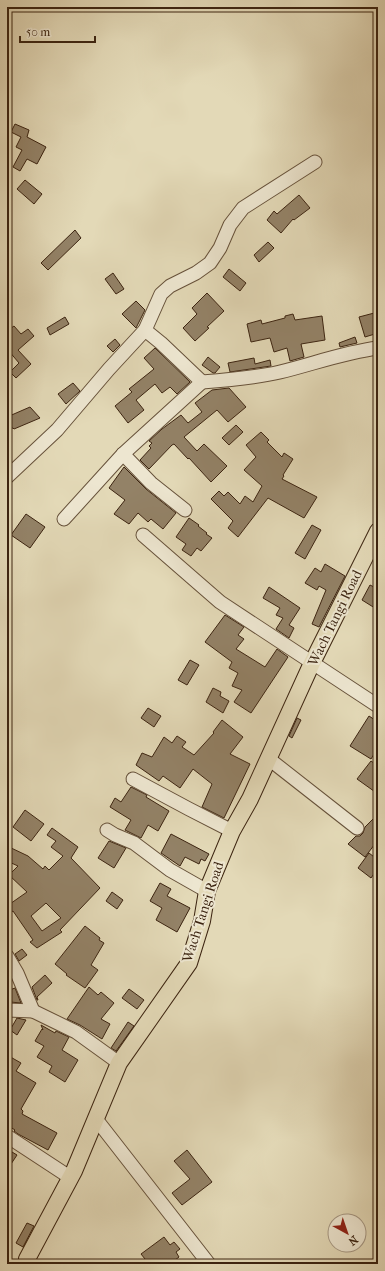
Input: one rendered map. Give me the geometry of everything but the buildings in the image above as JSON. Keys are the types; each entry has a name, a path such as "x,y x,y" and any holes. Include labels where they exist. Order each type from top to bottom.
{"main road":[{"name":"Wach Tangi Road","path":"27,1262 70,1178 119,1063 189,964 202,921 207,891 232,830 250,799 312,664 376,538"}],"street":[{"path":"7,477 57,430 109,369 145,330 161,294 170,286 196,273 210,263 220,248 230,225 243,208 315,162"},
{"path":"145,330 202,382"},
{"path":"64,519 122,454 202,382 240,380 280,372 362,350 378,348"},
{"path":"122,454 151,483 185,510"},
{"path":"143,535 220,602 312,664 378,706"},
{"path":"269,759 357,828"},
{"path":"134,779 189,809 232,830"},
{"path":"107,830 115,836 134,843 170,870 207,891"},
{"path":"7,956 17,973 33,1011"},
{"path":"7,1010 33,1011 76,1032 119,1063"},
{"path":"96,1119 209,1264"},
{"path":"7,1136 70,1178"}]}
